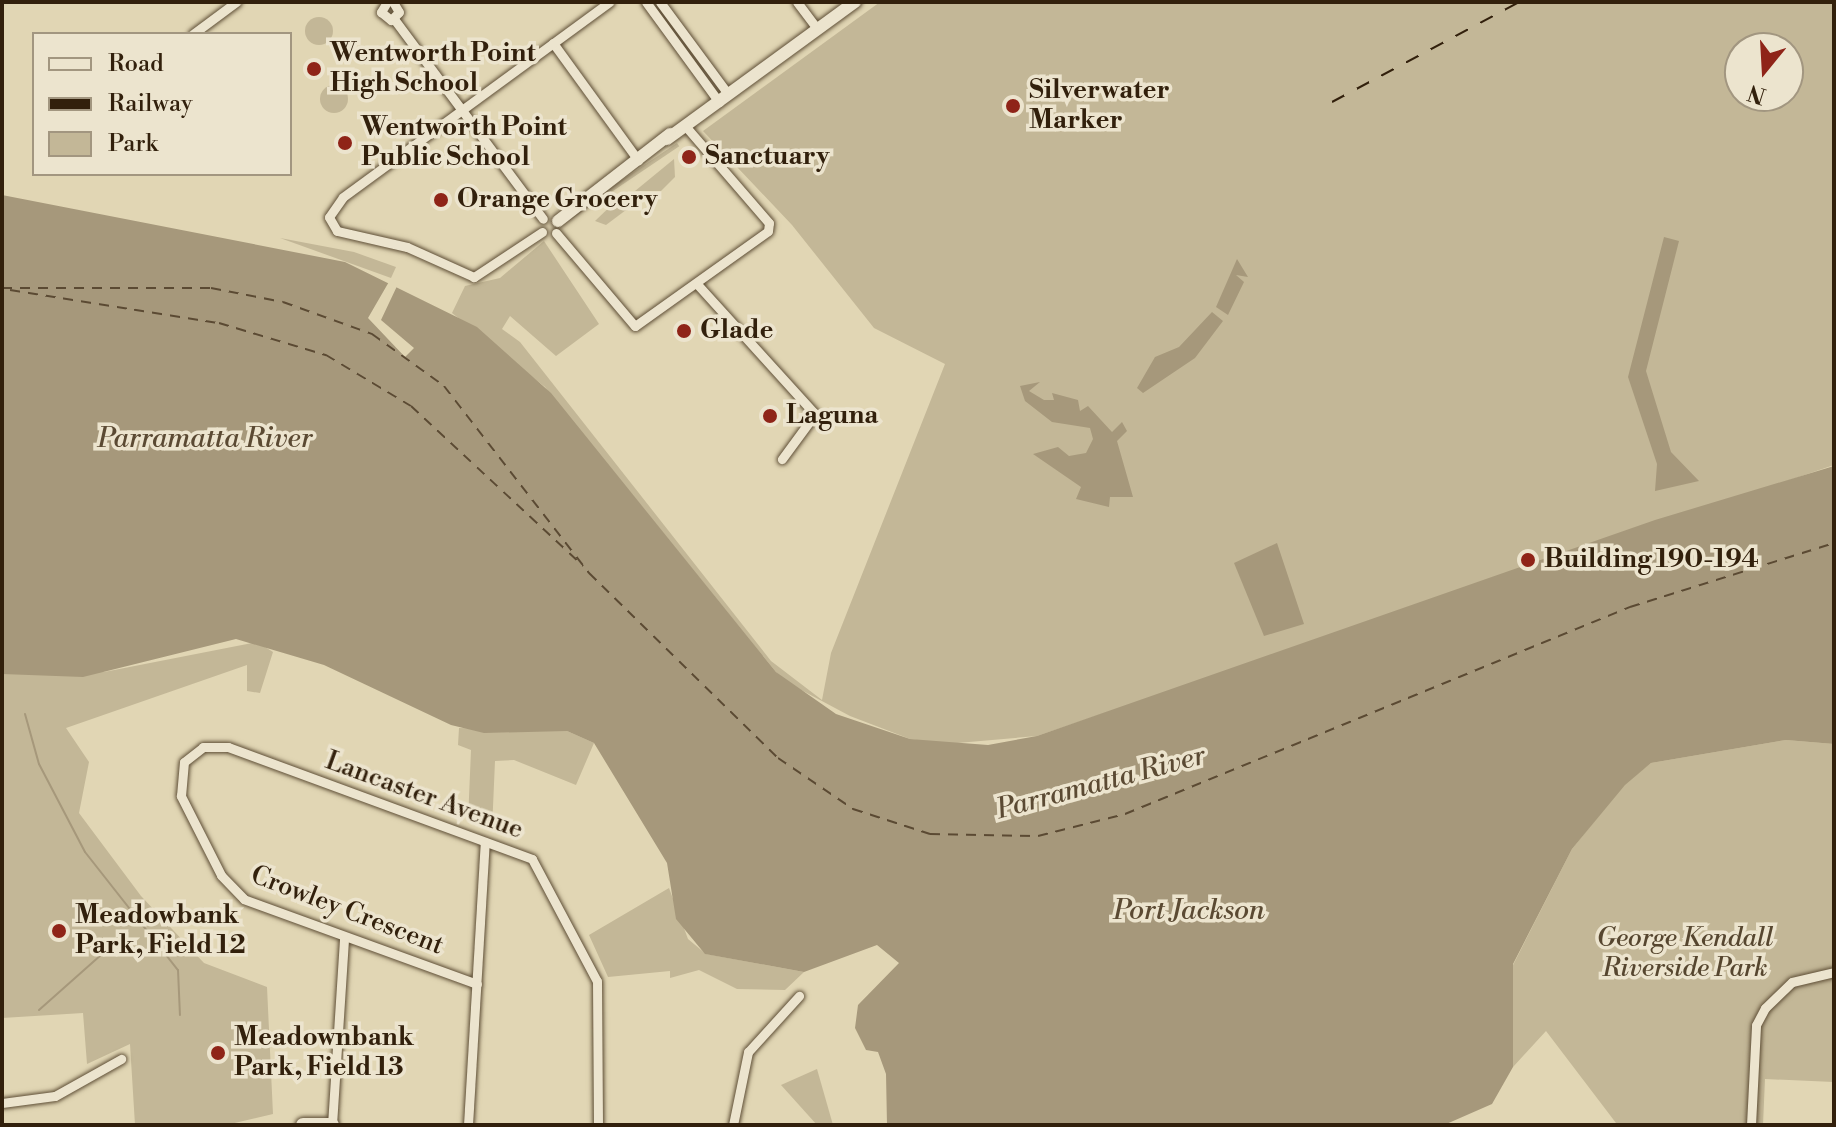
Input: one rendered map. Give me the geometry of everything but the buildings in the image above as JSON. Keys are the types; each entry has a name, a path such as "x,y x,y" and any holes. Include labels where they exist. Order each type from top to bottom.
{"main road":[{"path":"303,1125 332,1125"}],"street":[{"path":"196,32 236,2"},
{"path":"386,2 383,17 397,15 408,2"},
{"path":"386,2 461,111 543,219 557,227 631,326 697,284 768,231 769,223 688,129"},
{"path":"609,2 343,197 329,214 332,226 474,277 542,232 557,227 638,160 855,2"},
{"path":"646,2 723,98"},
{"path":"660,2 723,98"},
{"path":"797,2 817,29"},
{"path":"553,43 638,160"},
{"path":"667,139 688,129 723,98"},
{"path":"542,232 543,219"},
{"path":"697,284 815,414 782,459"},
{"name":"Lancaster Avenue","path":"179,773 203,747 228,747 485,843 542,869 597,981 598,1125"},
{"name":"Crowley Crescent","path":"179,773 186,807 232,890 344,939 477,984"},
{"path":"468,1125 485,843"},
{"path":"332,1125 344,939"},
{"path":"1751,1125 1756,1025 1765,1008 1792,982 1834,972"},
{"path":"733,1125 748,1052 799,996"},
{"path":"2,1103 55,1096 121,1059"}],"green space":[{"path":"880,2 1834,2 1834,465 1037,736 946,744 910,739 850,716 790,684 776,672 545,387 452,313 465,286 500,278 544,241 599,324 556,356 510,316 502,329 520,342 771,661 822,700 831,653 945,364 874,328 792,225 703,131"},
{"path":"319,17 329,21 333,31 329,41 319,45 309,41 305,31 309,21"},
{"path":"334,85 344,89 348,99 344,109 334,113 324,109 320,99 324,89"},
{"path":"677,143 679,146 568,221 566,218"},
{"path":"674,159 675,177 661,191 635,191"},
{"path":"620,197 642,198 606,225 595,221"},
{"path":"280,238 354,252 396,267 391,278"},
{"path":"257,642 273,652 260,693 247,691 247,665 66,728 89,762 79,813 141,896 204,963 267,987 273,1114 226,1125 135,1125 130,1044 87,1064 83,1013 2,1018 2,655 104,672"},
{"name":"George Kendall Riverside Park","path":"1834,655 1834,738 1756,739 1650,762 1627,782 1651,763 1786,740 1834,744 1834,1082 1765,1079 1763,1125 1649,1125 1616,1123 1546,1031 1513,1067 1513,965 1572,849 1621,788 1569,848 1511,964 1509,1060 1491,1101 1438,1125 1378,1125 1420,1049 1449,947 1389,835 1404,813 1440,791 1551,754 1689,692"},
{"path":"459,728 567,731 594,743 576,785 514,760 495,761 492,830 468,821 471,750 458,745"},
{"path":"669,888 688,939 706,954 804,972 785,990 737,989 699,970 670,978 670,971 608,977 589,935"},
{"path":"817,1069 833,1125 817,1125 781,1085"}],"water":[{"name":"Port Jackson","path":"2,195 345,262 477,327 551,393 776,672 836,714 910,739 988,745 1037,736 1655,520 1834,466 1834,744 1786,740 1651,763 1625,785 1572,849 1513,964 1513,1067 1492,1104 1444,1125 887,1125 886,1074 878,1052 866,1050 855,1028 858,1005 899,963 877,945 804,972 705,954 676,919 667,863 594,743 567,731 484,733 451,725 324,665 236,639 83,677 2,674"},
{"path":"1664,237 1679,241 1646,371 1671,452 1699,481 1655,491 1657,464 1628,377"},
{"path":"1237,259 1248,277 1236,275 1244,282 1228,315 1216,307"},
{"path":"1212,312 1223,321 1195,358 1143,393 1137,388 1155,357 1179,347"},
{"path":"1040,382 1029,391 1044,400 1054,400 1052,393 1078,400 1080,411 1088,406 1112,432 1122,422 1127,431 1117,441 1133,497 1110,497 1109,507 1076,499 1081,487 1033,454 1058,447 1069,456 1086,453 1093,439 1090,428 1052,422 1025,401 1020,386"},
{"path":"1277,543 1304,624 1264,636 1234,563"}],"pier":[{"path":"390,280 398,284 381,320 414,348 405,357 368,318"}],"waterway":[{"path":"25,714 39,764 85,852 178,970 180,1015"},
{"path":"39,1010 128,931"}],"ferry route":[{"path":"2,288 211,288 283,302 372,334 444,386 589,573 778,758 853,809 930,834 1038,836 1125,814 1630,607 1834,543"},
{"path":"10,290 219,323 326,355 411,406 583,566"}],"railway":[{"path":"1332,102 1519,2"}],"place":[{"name":"Wentworth Point High School","path":"314,69"},
{"name":"Silverwater Marker","path":"1013,106"},
{"name":"Wentworth Point Public School","path":"345,143"},
{"name":"Sanctuary","path":"689,157"},
{"name":"Orange Grocery","path":"441,200"},
{"name":"Glade","path":"684,331"},
{"name":"Laguna","path":"770,416"},
{"name":"Building 190-194","path":"1528,560"},
{"name":"Meadowbank Park, Field 12","path":"59,931"},
{"name":"Meadownbank Park, Field 13","path":"218,1053"}],"water label":[{"name":"Parramatta River","path":"205,439"},
{"name":"Parramatta River","path":"1101,783"}]}
